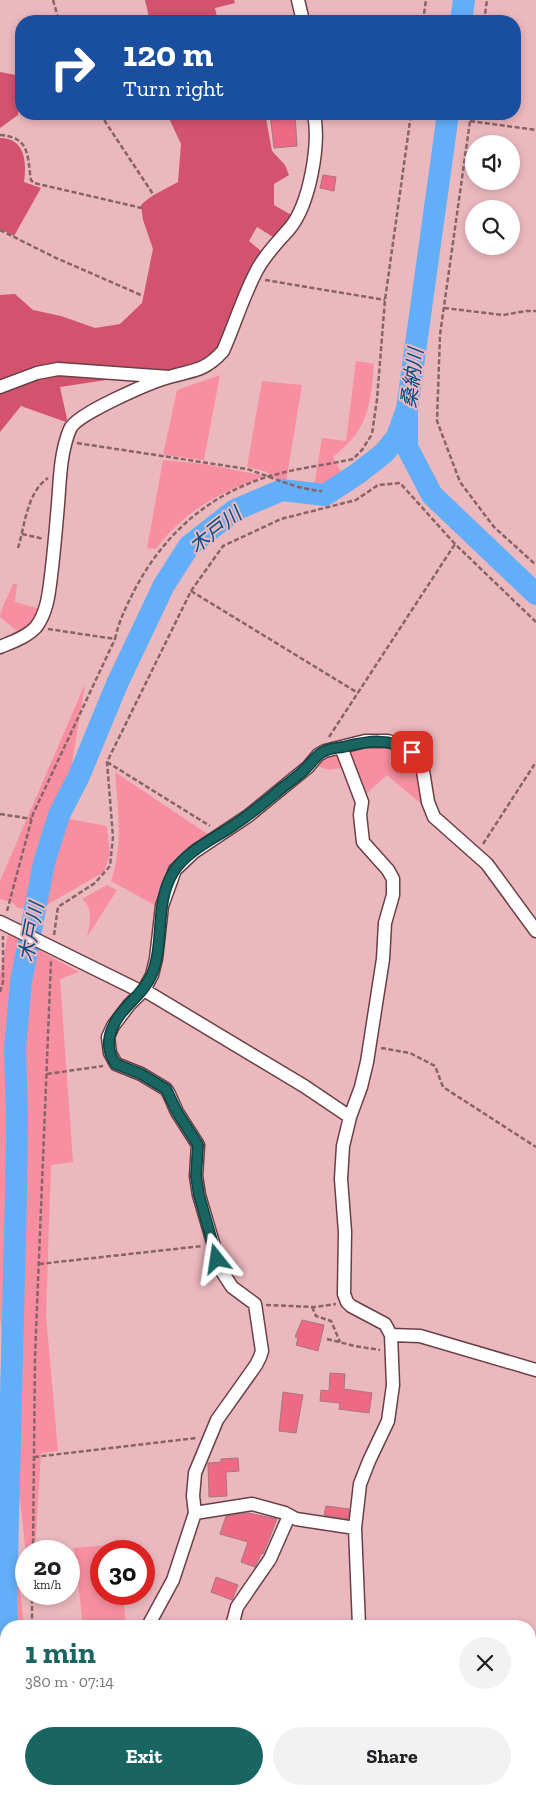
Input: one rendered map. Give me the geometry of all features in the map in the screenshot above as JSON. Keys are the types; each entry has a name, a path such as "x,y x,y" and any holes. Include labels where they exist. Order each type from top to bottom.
{"street":[{"path":"298,0 302,15"},
{"path":"0,647 23,637 37,626 48,598 55,541 60,472 70,428 81,417 170,377 198,370 213,361 223,351 253,278 267,252 291,227 300,208 314,164 316,144 314,120"},
{"path":"0,387 37,373 58,369 170,377"},
{"path":"151,1620 173,1580 195,1513 193,1481 216,1420 251,1373 262,1351 255,1304 238,1293 227,1281 221,1270 199,1195 196,1176 198,1145 177,1112 166,1089 141,1074 116,1064 110,1052 108,1038 110,1032 129,1005 143,991 156,958 160,915 172,876 178,866 194,852 248,816 325,750 365,742 388,741 403,746 412,752 423,771 428,802 434,817 477,853 487,864 536,932"},
{"path":"341,747 362,802 360,823 363,842 388,870 393,879 393,895 385,924 383,959 369,1046 361,1087 350,1117 343,1146 341,1179 345,1232 344,1294 351,1306 385,1324 390,1335 393,1385 388,1421 360,1484 355,1528 359,1620"},
{"path":"2,923 143,991 304,1086 350,1117"},
{"path":"390,1335 420,1336 536,1370"},
{"path":"195,1513 252,1504 296,1519 355,1528"},
{"path":"234,1620 238,1607 270,1559 289,1516"}],"path":[{"path":"53,0 57,15"},
{"path":"425,15 426,0"},
{"path":"485,15 487,0"},
{"path":"104,120 153,194"},
{"path":"0,992 3,982 2,923 32,819 115,640 120,618 156,552 172,534 204,508 231,492 270,476 353,459 362,450 372,434 377,399 385,300 410,120"},
{"path":"536,130 470,121 440,335 437,421 460,482 494,527 536,566"},
{"path":"0,134 10,135 22,142 26,148 31,180 34,183 142,208"},
{"path":"0,230 56,258 143,296"},
{"path":"253,278 385,300"},
{"path":"444,308 503,315 536,311"},
{"path":"66,442 247,469 270,476 284,484 322,491"},
{"path":"18,548 35,490 39,484 60,472"},
{"path":"33,1540 39,1264 52,948 58,907 95,883 110,866 113,837 107,762 191,591 224,546 280,518 356,500 378,485 400,483 455,544 536,622"},
{"path":"22,534 55,541"},
{"path":"318,755 455,544"},
{"path":"191,591 358,693"},
{"path":"37,626 45,629 115,640"},
{"path":"107,762 222,834"},
{"path":"477,853 536,762"},
{"path":"0,814 32,819"},
{"path":"369,1046 410,1053 435,1066 443,1087 536,1147"},
{"path":"47,1074 116,1064"},
{"path":"39,1264 214,1245"},
{"path":"255,1304 312,1307 347,1302"},
{"path":"312,1307 316,1316 331,1321 340,1342"},
{"path":"327,1339 391,1352"},
{"path":"34,1457 210,1436"},
{"path":"32,1605 32,1620"}],"shaded area":[{"path":"145,0 234,0 235,3 215,8 217,15 149,15"},
{"path":"0,72 15,75 15,117 0,128"},
{"path":"170,120 266,120 272,151 285,165 289,175 274,184 274,205 293,216 273,237 257,227 249,241 262,252 214,356 179,371 59,366 0,384 0,295 15,294 33,310 61,316 95,328 120,324 142,303 153,249 143,220 141,205 154,195 178,182 181,144"},
{"path":"0,138 15,142 22,152 25,167 24,182 41,188 14,236 0,229"},
{"path":"356,361 374,364 366,416 354,436 333,457 342,474 325,488 314,486 322,438 346,441"},
{"path":"49,373 119,378 60,387 66,422 21,406 0,432 0,391"},
{"path":"220,375 204,460 163,455 177,390"},
{"path":"262,381 302,385 286,482 270,476 267,472 247,467"},
{"path":"163,460 204,464 265,476 233,489 205,504 179,523 156,549 147,548"},
{"path":"13,584 17,584 15,602 40,609 28,629 18,632 0,617"},
{"path":"85,684 63,818 107,826 110,854 104,872 36,911 18,908 13,903 0,899 0,881"},
{"path":"375,743 402,750 415,760 426,808 387,775 364,796 348,751"},
{"path":"337,752 347,767 329,770 314,765 321,758"},
{"path":"115,772 212,837 192,849 158,907 111,881 115,868 118,841"},
{"path":"107,885 117,890 87,937 90,912 82,899"},
{"path":"8,933 79,972 60,979 73,1162 51,1165 46,1315 58,1451 41,1453 36,1540 24,1540 0,1317 0,975"},
{"path":"0,1410 15,1545 15,1605 22,1605 23,1620 0,1620"},
{"path":"80,1547 90,1547 90,1605 124,1605 125,1620 82,1620 80,1600"}],"building":[{"path":"271,120 295,120 297,146 274,148"},
{"path":"323,175 336,177 334,191 320,188"},
{"path":"302,1320 324,1325 318,1351 296,1345 298,1338 295,1337"},
{"path":"330,1373 345,1374 344,1389 372,1393 369,1413 339,1409 340,1403 320,1401 321,1390 329,1391"},
{"path":"283,1392 303,1395 296,1433 279,1431"},
{"path":"238,1458 239,1471 226,1472 227,1496 209,1497 208,1463 221,1462 221,1459"},
{"path":"326,1506 349,1509 348,1519 324,1515"},
{"path":"248,1513 277,1519 263,1554 261,1554 255,1567 241,1562 248,1542 220,1534 226,1516"},
{"path":"216,1577 238,1585 232,1600 211,1592"}],"waterway":[{"name":"桑納川","path":"462,15 464,0"},
{"name":"桑納川","path":"447,120 407,409 407,447 432,495 536,594"},
{"name":"木戸川","path":"7,1620 16,1193 17,1119 15,1048 21,982 44,863 59,815 79,776 117,684 164,585 189,546 235,510 282,490 325,495 384,453 397,437 407,409"}],"route":[{"path":"217,1259 199,1195 196,1176 198,1145 177,1112 166,1089 141,1074 116,1064 110,1052 108,1038 113,1026 129,1005 144,990 152,974 156,958 162,906 172,876 178,866 194,852 248,816 308,767 325,750 365,742 388,741 403,746 412,752"}]}
